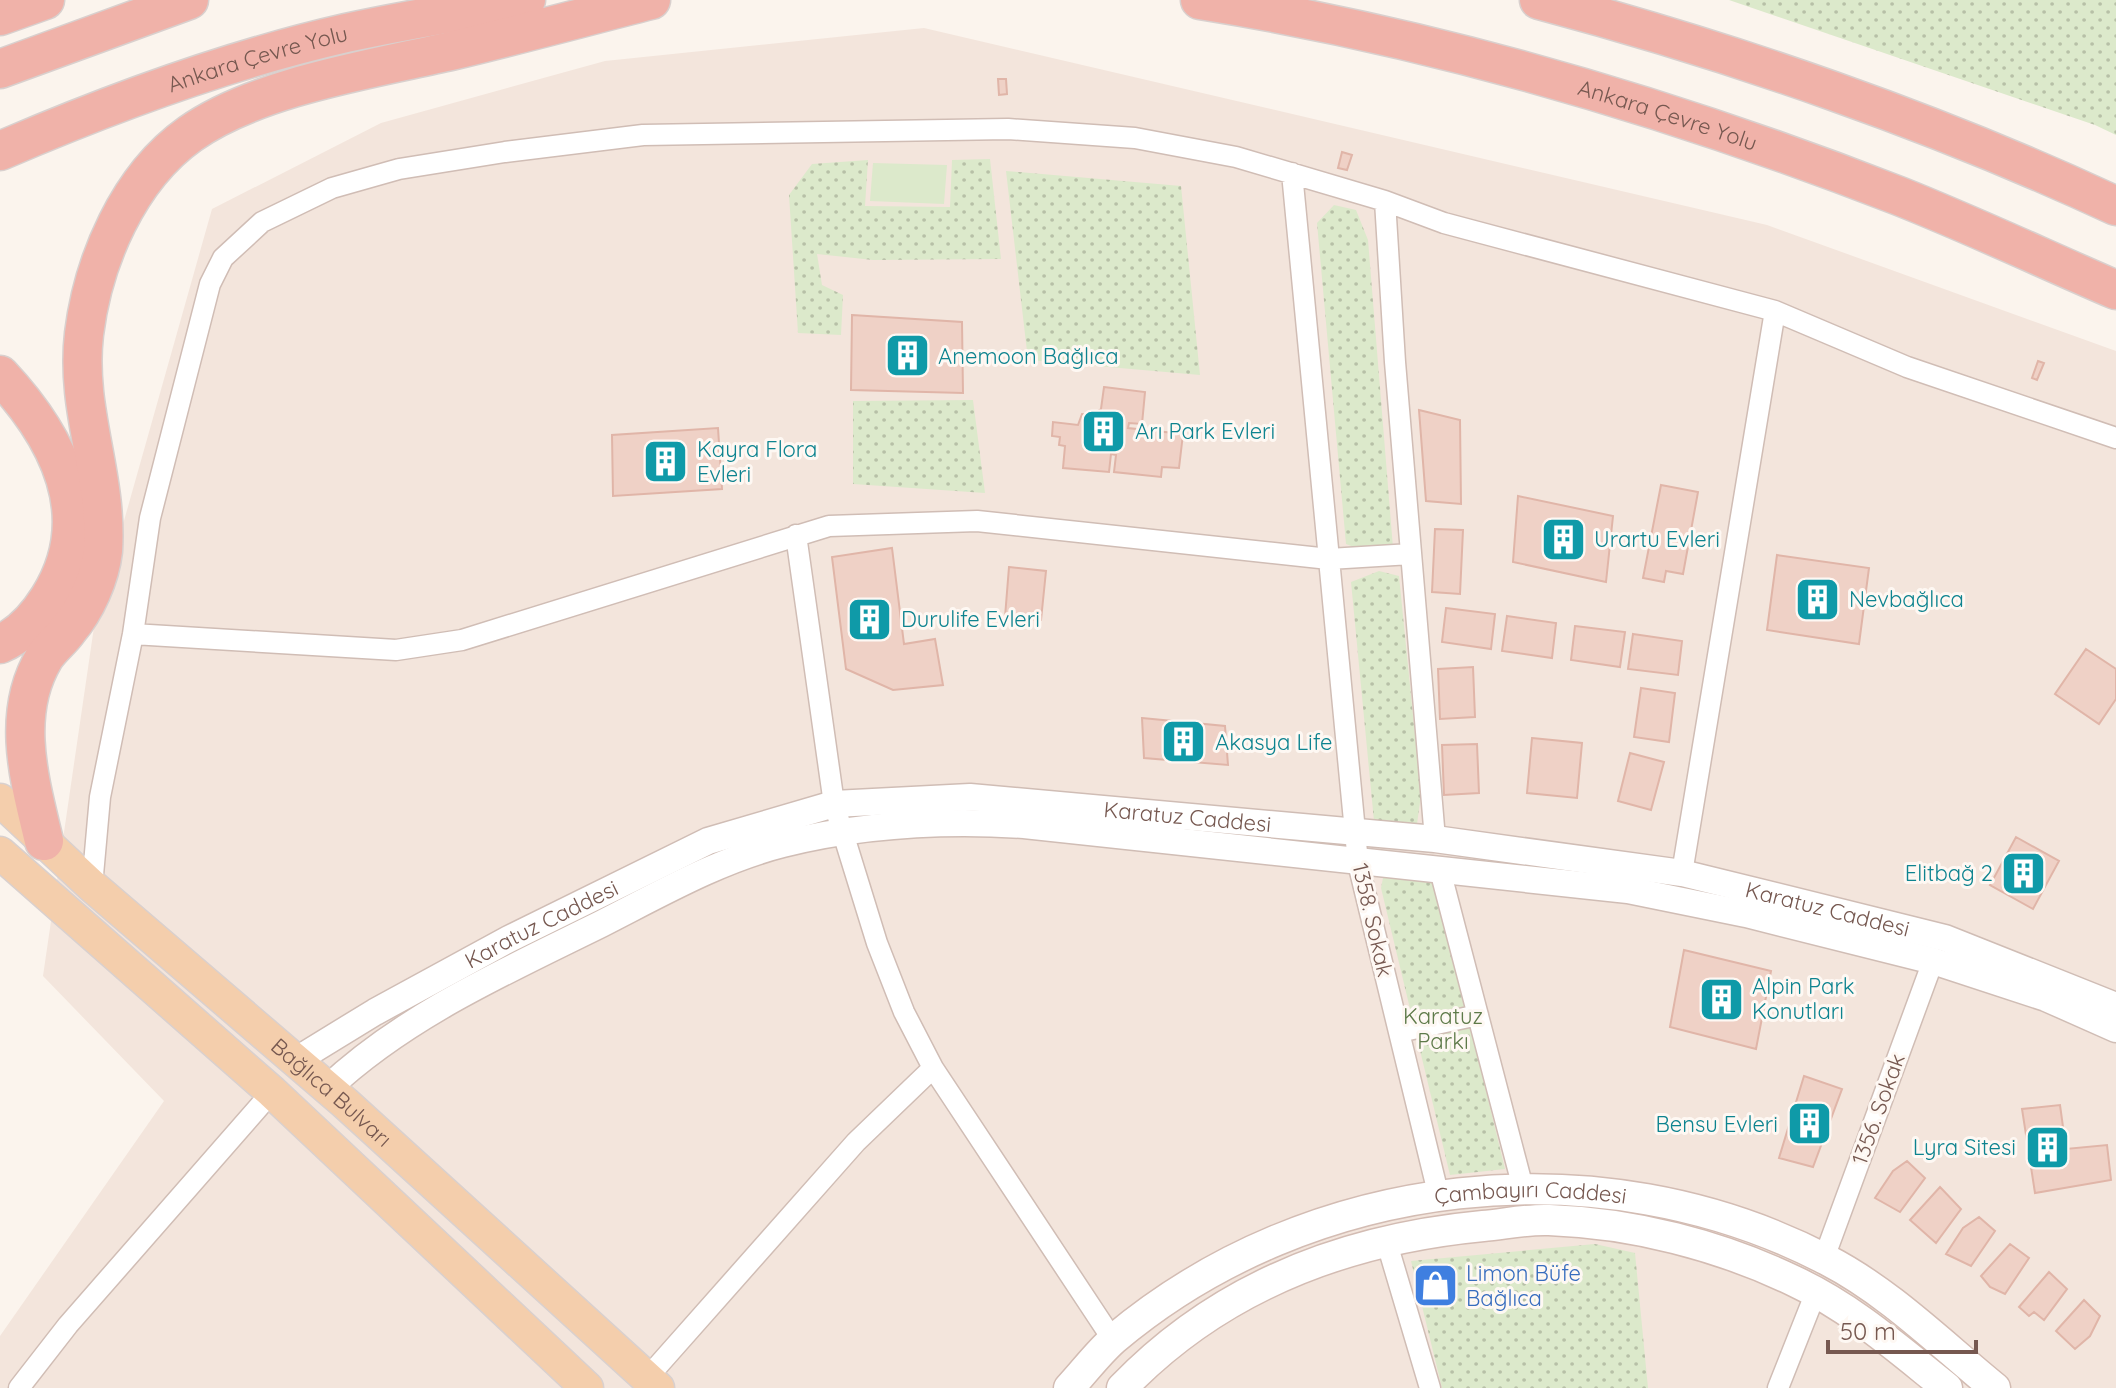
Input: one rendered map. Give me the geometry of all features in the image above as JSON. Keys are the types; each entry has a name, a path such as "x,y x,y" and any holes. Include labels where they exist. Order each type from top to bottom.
{"highway":[{"path":"0,16 45,0"},
{"path":"0,69 189,0"},
{"name":"Ankara Çevre Yolu","path":"0,151 93,114 261,56 343,34 526,0"},
{"path":"44,841 23,741 30,690 44,657 70,629 89,598 102,557 105,512 81,385 88,312 103,256 125,210 150,172 190,134 258,102 322,80 651,0"},
{"name":"Ankara Çevre Yolu","path":"1200,0 1384,36 1521,71 1656,112 1900,197 2116,290"},
{"path":"1539,0 1645,28 1930,128 2116,206"},
{"path":"0,375 33,409 54,447 69,489 73,525 69,553 56,586 37,617 0,644"}],"main road":[{"name":"Bağlıca Bulvarı","path":"0,800 92,886 327,1089 652,1383"},
{"name":"Bağlıca Bulvarı","path":"0,853 272,1092 587,1388"},
{"name":"Çambayırı Caddesi","path":"1069,1388 1113,1340 1197,1283 1283,1237 1360,1210 1438,1193 1523,1188 1626,1196 1670,1204 1743,1226 1824,1258 1860,1278 1995,1388"},
{"name":"Çambayırı Caddesi","path":"1122,1388 1177,1338 1212,1315 1286,1274 1335,1253 1386,1240 1547,1220 1628,1228 1744,1260 1816,1292 1858,1316 1947,1388"}],"street":[{"path":"92,886 100,797 133,634 150,518 210,284 223,258 262,222 332,188 399,169 643,135 1008,129 1135,138 1236,157 1385,201 1444,223 1775,311 1907,367 2116,438"},
{"name":"1358. Sokak","path":"1292,173 1358,832 1358,863 1438,1193"},
{"path":"1385,201 1435,839"},
{"path":"1682,873 1775,311"},
{"path":"133,634 396,650 428,646 462,640 829,526 977,521 1329,559 1411,554"},
{"path":"796,535 834,804 877,943 904,1012 933,1068 1113,1340"},
{"name":"Karatuz Caddesi","path":"295,1061 375,1012 509,939 708,841 834,804 970,797 1435,839 1682,873 1945,938 2116,1006"},
{"name":"Karatuz Caddesi","path":"327,1089 358,1059 405,1027 713,867 781,844 842,831 931,822 1024,825 1628,890 1746,914 1933,961 2046,998 2116,1029"},
{"path":"1440,870 1523,1188"},
{"name":"1356. Sokak","path":"1824,1258 1933,961"},
{"path":"1399,1032 1478,1015"},
{"path":"652,1383 856,1142 933,1068"},
{"path":"19,1388 68,1325 272,1092"},
{"path":"1386,1240 1430,1388"},
{"path":"1778,1388 1816,1292"}],"shaded area":[{"path":"924,28 1767,225 2116,351 2116,1388 0,1388 0,1336 164,1101 43,976 94,627 212,209 381,123 605,61"}],"green space":[{"path":"1729,0 2116,0 2116,135 2095,125"},
{"path":"990,159 1001,259 873,260 817,254 822,285 843,295 841,335 798,333 789,195 812,164 868,160 865,206 950,207 952,160"},
{"path":"873,163 947,165 944,204 870,201"},
{"path":"1006,171 1181,186 1200,375 1028,360"},
{"path":"1334,205 1356,210 1368,240 1393,548 1367,552 1346,544 1317,223"},
{"path":"973,400 985,493 853,484 853,401"},
{"path":"1379,571 1399,576 1421,795 1417,824 1374,821 1351,582"},
{"name":"Karatuz Parkı","path":"1384,873 1428,876 1437,889 1505,1169 1450,1175 1381,888"},
{"path":"1595,1244 1635,1253 1648,1388 1442,1388 1411,1261"}],"building":[{"path":"998,79 1006,79 1007,94 999,95"},
{"path":"1342,152 1352,155 1347,170 1338,168"},
{"name":"Anemoon Bağlıca","path":"852,315 962,322 963,393 851,390"},
{"path":"2038,361 2044,363 2037,380 2032,378"},
{"name":"Arı Park Evleri","path":"1104,387 1145,392 1142,424 1129,423 1128,428 1183,434 1179,468 1162,467 1161,477 1114,472 1116,455 1111,454 1109,472 1063,468 1065,446 1059,445 1060,437 1052,436 1053,422 1078,425 1082,414 1091,415 1101,409"},
{"path":"1419,410 1460,420 1461,504 1426,501"},
{"name":"Kayra Flora Evleri","path":"718,428 722,489 613,496 612,435"},
{"path":"1661,485 1698,492 1683,574 1666,571 1664,582 1643,578"},
{"name":"Urartu Evleri","path":"1518,496 1613,516 1606,582 1513,562"},
{"path":"1435,529 1463,530 1460,594 1432,592"},
{"name":"Durulife Evleri","path":"892,548 904,644 935,639 943,685 893,690 846,669 832,557"},
{"name":"Nevbağlıca","path":"1777,555 1869,568 1859,644 1767,630"},
{"path":"1009,567 1046,571 1041,620 1005,617"},
{"path":"1446,608 1495,614 1491,649 1442,642"},
{"path":"1507,616 1556,623 1552,658 1502,651"},
{"path":"1575,626 1625,632 1620,667 1571,660"},
{"path":"1633,634 1682,641 1678,675 1628,669"},
{"path":"2086,649 2116,669 2116,699 2099,724 2055,694"},
{"path":"1473,667 1475,717 1440,719 1438,669"},
{"path":"1641,688 1675,693 1669,742 1634,737"},
{"name":"Akasya Life","path":"1142,718 1225,726 1228,765 1144,758"},
{"path":"1532,738 1582,743 1577,798 1527,793"},
{"path":"1477,744 1479,793 1444,795 1442,745"},
{"path":"1630,753 1664,762 1651,810 1618,801"},
{"name":"Elitbağ 2","path":"2016,837 2059,861 2033,909 1990,885"},
{"name":"Alpin Park Konutları","path":"1684,950 1771,971 1756,1049 1670,1027"},
{"name":"Bensu Evleri","path":"1804,1076 1842,1089 1813,1167 1779,1158"},
{"name":"Lyra Sitesi","path":"2060,1105 2066,1149 2107,1145 2111,1180 2035,1193 2022,1109"},
{"path":"1907,1161 1925,1178 1900,1212 1875,1198 1893,1171"},
{"path":"1940,1187 1961,1209 1936,1243 1910,1220"},
{"path":"1979,1217 1995,1231 1971,1266 1946,1254 1963,1228"},
{"path":"2010,1244 2029,1258 2005,1294 1990,1287 1981,1276"},
{"path":"2049,1272 2067,1289 2044,1320 2034,1312 2029,1316 2019,1307"},
{"path":"2084,1300 2100,1316 2090,1336 2075,1349 2056,1331"}],"place":[{"name":"Anemoon Bağlıca","path":"907,356"},
{"name":"Arı Park Evleri","path":"1104,431"},
{"name":"Kayra Flora Evleri","path":"666,462"},
{"name":"Urartu Evleri","path":"1563,539"},
{"name":"Nevbağlıca","path":"1818,599"},
{"name":"Durulife Evleri","path":"870,619"},
{"name":"Akasya Life","path":"1184,742"},
{"name":"Elitbağ 2","path":"2024,873"},
{"name":"Alpin Park Konutları","path":"1721,999"},
{"name":"Bensu Evleri","path":"1809,1124"},
{"name":"Lyra Sitesi","path":"2047,1147"},
{"name":"Limon Büfe Bağlıca","path":"1435,1286"}]}
